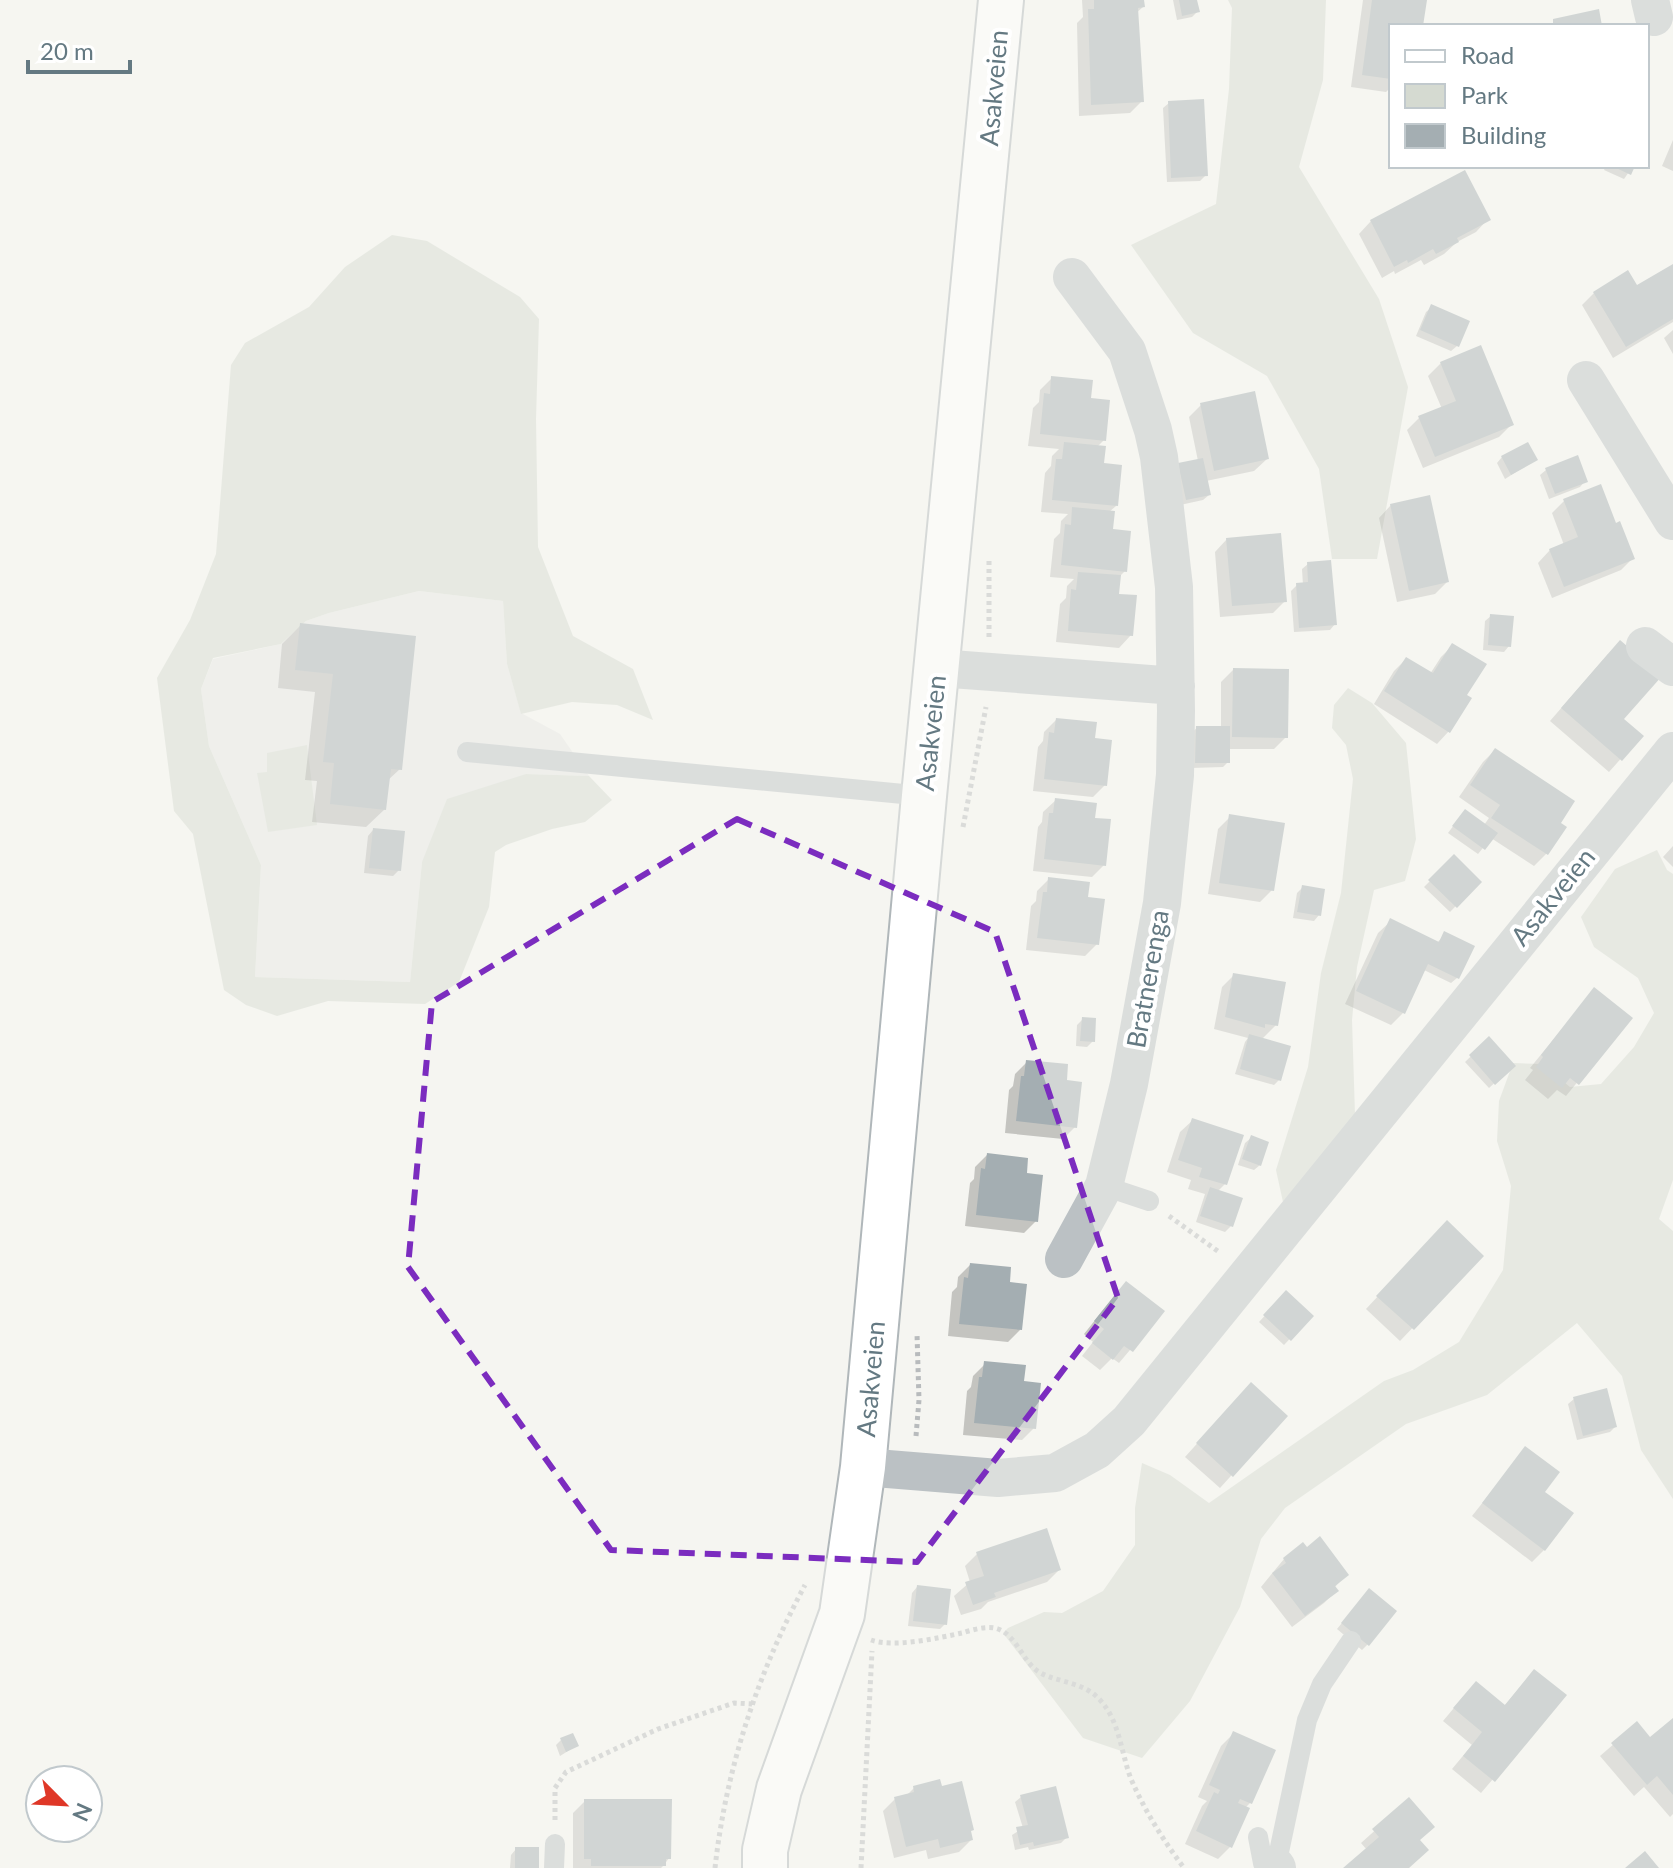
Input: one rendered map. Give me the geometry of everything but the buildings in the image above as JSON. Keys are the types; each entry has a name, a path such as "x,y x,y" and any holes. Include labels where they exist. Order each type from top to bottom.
{"main road":[{"name":"Asakveien","path":"765,1868 765,1850 779,1789 842,1614 863,1467 1001,0"}],"street":[{"name":"Bratnerenga","path":"1064,1259 1104,1186 1127,1092 1159,926 1175,775 1176,686 1174,587 1153,430 1127,351 1072,277"},
{"path":"1586,380 1673,521"},
{"path":"938,668 1176,686"},
{"name":"Asakveien","path":"863,1467 998,1478 1055,1473 1097,1450 1129,1421 1249,1273 1464,1022 1673,751"}],"lane":[{"path":"467,752 924,796"},
{"path":"1104,1186 1149,1201"},
{"path":"1270,1857 1307,1720 1322,1684 1351,1641"},
{"path":"554,1868 555,1844"}],"path":[{"path":"1149,1201 1249,1273"},
{"path":"715,1868 721,1820 752,1704 784,1623 807,1581"},
{"path":"871,1640 882,1644 942,1637 982,1628 999,1629 1035,1669 1047,1676 1068,1680 1094,1695 1110,1712 1131,1778 1156,1830 1184,1868"},
{"path":"861,1868 873,1663 871,1632"},
{"path":"555,1844 555,1788 566,1772 658,1729 734,1703 752,1704"}],"highlighted area":[{"path":"737,819 995,932 1118,1298 917,1562 611,1550 408,1267 432,1002"}],"shaded area":[{"path":"419,591 503,601 507,664 521,713 560,734 589,776 526,774 422,862 410,982 255,977 261,865 209,746 201,689 213,659 281,644 306,621 329,613"}],"green space":[{"path":"1228,0 1326,0 1323,80 1299,167 1379,299 1408,387 1377,559 1332,559 1319,469 1267,376 1193,333 1131,245 1216,204 1229,89 1232,8"},
{"path":"392,235 427,241 520,297 539,319 536,419 538,547 573,636 633,669 653,720 617,705 572,702 521,714 507,664 503,601 419,591 306,621 281,644 213,658 201,689 209,746 261,865 255,977 410,982 422,862 447,799 526,774 589,776 612,800 585,822 552,829 495,852 489,907 459,982 425,1004 328,1001 277,1016 246,1005 224,990 193,834 174,811 157,678 190,620 216,554 231,365 245,343 309,307 345,267"},
{"path":"1348,688 1372,703 1406,743 1416,839 1405,881 1374,890 1357,967 1352,1020 1355,1115 1283,1202 1276,1170 1308,1067 1321,973 1341,893 1353,779 1346,745 1332,728 1334,705"},
{"path":"307,745 317,825 268,832 257,773 267,772 267,753"},
{"path":"1657,850 1667,870 1673,874 1673,1180 1659,1219 1673,1231 1673,1499 1641,1450 1622,1376 1577,1323 1487,1395 1406,1424 1285,1508 1261,1539 1240,1607 1190,1701 1142,1758 1083,1738 1003,1633 1044,1612 1062,1613 1103,1591 1135,1545 1135,1508 1142,1463 1170,1475 1209,1503 1384,1381 1413,1370 1459,1342 1503,1270 1511,1186 1497,1141 1499,1101 1513,1063 1542,1064 1570,1087 1601,1084 1634,1047 1654,1013 1638,978 1594,947 1581,917 1615,869"}]}
